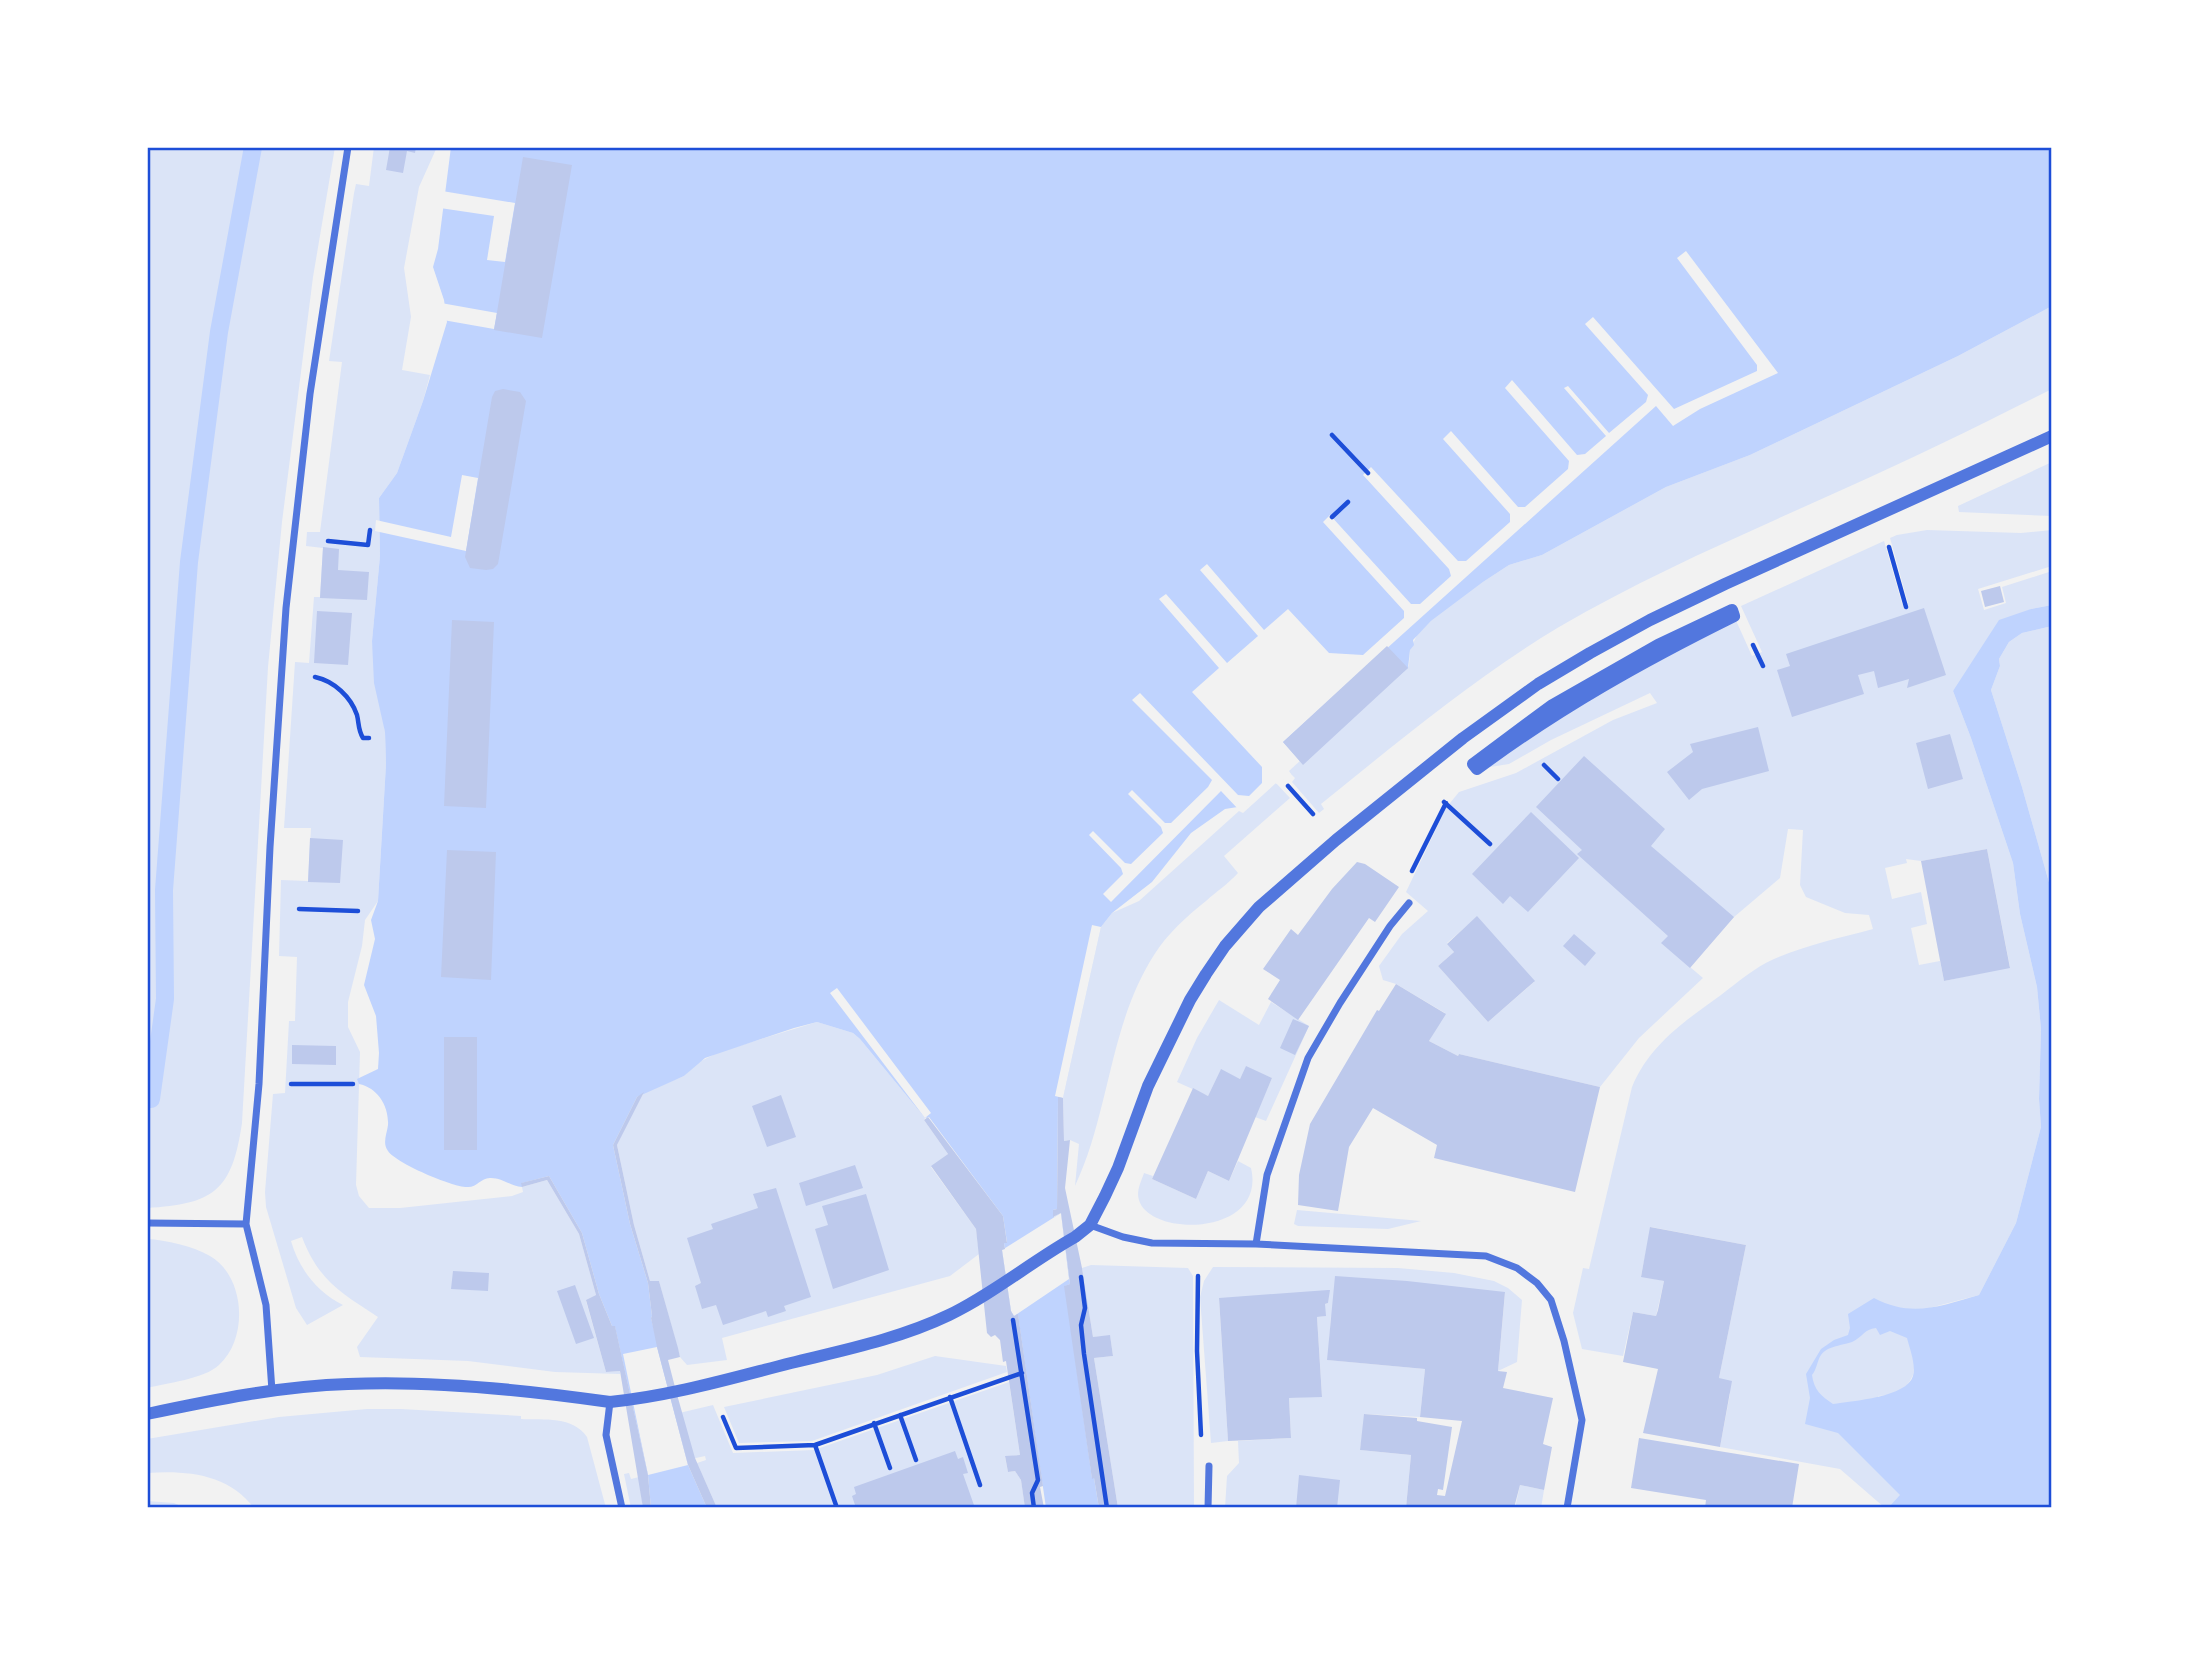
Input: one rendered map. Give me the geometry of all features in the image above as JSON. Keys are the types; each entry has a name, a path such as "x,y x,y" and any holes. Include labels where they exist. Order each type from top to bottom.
{"street":[{"path":"272,1392 266,1305 246,1224 259,1084 282,672 294,538 310,394 348,147"},
{"path":"147,1414 207,1401 346,1384 415,1383 610,1402 625,1401 879,1341 965,1307 1075,1237 1090,1224 1118,1168 1147,1086 1168,1043 1225,946 1259,906 1463,738 1538,684 1650,620 2052,436"},
{"path":"1732,610 1734,616 1611,679 1522,736 1477,769 1473,764 1551,706 1615,669 1732,610"},
{"path":"1256,1244 1267,1175 1308,1058 1390,926 1409,903"},
{"path":"147,1223 246,1224"},
{"path":"1090,1224 1123,1237 1152,1243 1256,1244 1486,1256 1517,1268 1537,1283 1551,1300 1581,1410 1581,1437 1567,1508"},
{"path":"610,1402 606,1435 622,1508"},
{"path":"1208,1508 1209,1466"}],"path":[{"path":"1332,435 1368,473"},
{"path":"1332,517 1348,502"},
{"path":"294,538 369,545 370,530"},
{"path":"1887,540 1906,607"},
{"path":"1757,654 1763,666"},
{"path":"282,672 322,678 340,690 355,710 359,732 363,738 369,738"},
{"path":"1288,786 1316,817"},
{"path":"1441,798 1490,844"},
{"path":"1409,903 1403,889 1446,803"},
{"path":"267,908 358,911"},
{"path":"259,1084 353,1084"},
{"path":"1075,1237 1085,1308 1081,1325 1084,1354 1107,1508"},
{"path":"1198,1243 1197,1351 1200,1421"},
{"path":"992,1289 1014,1322 1038,1480 1032,1493 1034,1508"},
{"path":"722,1417 736,1448 815,1445 1022,1373"},
{"path":"950,1397 980,1485"},
{"path":"900,1415 916,1460"},
{"path":"874,1423 890,1468"},
{"path":"815,1445 837,1508"}],"shaded area":[{"path":"147,147 335,147 313,277 282,522 268,667 242,1123 238,1146 225,1179 216,1190 189,1203 147,1208"},
{"path":"374,147 437,147 419,187 404,268 411,317 402,370 430,375 397,473 379,498 380,556 372,641 385,732 386,764 378,901 365,920 362,946 348,1002 348,1027 360,1052 356,1185 359,1196 369,1208 400,1208 512,1196 523,1192 522,1187 547,1180 579,1234 596,1295 586,1301 606,1372 620,1371 620,1374 555,1372 468,1361 360,1357 357,1347 378,1317 323,1275 302,1237 291,1241 304,1270 317,1286 343,1305 307,1325 296,1308 266,1207 273,1094 285,1093 289,1021 295,1021 297,957 279,956 281,880 308,881 311,828 284,828 295,662 309,663 314,597 320,597 323,548 306,546 307,532 320,532 342,362 329,361 354,193 356,184 369,186"},
{"path":"2052,306 2052,389 1898,464 1665,571 1559,627 1497,667 1437,711 1321,804 1324,809 1319,813 1292,782 1295,778 1288,771 1409,666 1410,650 1417,635 1431,621 1509,565 1542,555 1666,487 1750,455 1958,356"},
{"path":"2052,462 2052,516 1959,512 1958,506"},
{"path":"1927,530 2021,533 2052,530 2052,566 1978,589 1984,610 2006,603 2002,587 2052,571 2052,605 2031,609 1953,691 2013,863 2020,914 2037,987 2041,1029 2041,1127 2016,1223 1979,1295 1922,1310 1913,1375 1899,1391 1878,1396 1901,1495 1885,1508 1840,1469 1720,1447 1730,1394 1719,1378 1746,1245 1651,1227 1641,1276 1664,1281 1656,1316 1633,1312 1623,1356 1582,1349 1573,1313 1583,1268 1589,1269 1632,1087 1648,1058 1682,1024 1760,967 1798,950 1873,929 1869,915 1845,913 1806,897 1800,885 1803,830 1788,829 1780,878 1734,917 1690,967 1703,978 1639,1038 1600,1087 1459,1054 1458,1056 1429,1041 1445,1013 1396,984 1383,980 1379,966 1402,934 1428,911 1406,892 1446,808 1459,792 1516,773 1613,720 1657,703 1650,693 1551,740 1509,764 1477,769 1522,736 1734,616 1752,656 1762,652 1741,606 1884,541 1902,604 1908,603 1890,538","holes":["1987,849 2010,967 1944,981 1940,961 1919,965 1911,928 1927,924 1921,892 1892,899 1885,868 1907,863 1906,859 1921,861","1477,917 1534,982 1488,1022 1438,966 1454,952 1447,943"]},
{"path":"2052,626 2052,893 1991,690 2000,666 1999,659 2009,642 2022,633"},
{"path":"1276,783 1290,798 1224,856 1238,873 1171,933 1159,947 1139,982 1118,1039 1087,1158 1075,1186 1079,1144 1070,1140 1064,1141 1063,1098 1101,927 1112,913 1139,901 1239,811 1243,813"},
{"path":"1219,1000 1259,1025 1271,1002 1309,1026 1266,1121 1255,1117 1272,1078 1246,1067 1240,1079 1221,1070 1208,1096 1177,1082 1197,1038"},
{"path":"817,1022 853,1033 860,1039 925,1118 948,1154 931,1167 976,1229 979,1254 950,1276 722,1338 727,1360 687,1365 680,1357 659,1281 650,1281 634,1225 617,1145 645,1092 684,1076 699,1062 719,1052"},
{"path":"1238,1161 1251,1168 1251,1190 1242,1207 1225,1218 1205,1224 1183,1225 1163,1221 1148,1212 1139,1200 1138,1190 1144,1173 1196,1199 1208,1171 1229,1181"},
{"path":"1297,1210 1421,1221 1388,1229 1298,1226 1294,1224"},
{"path":"147,1239 196,1249 222,1265 236,1292 239,1324 229,1353 212,1370 195,1377 147,1388"},
{"path":"1091,1265 1188,1268 1193,1276 1194,1508 1118,1508 1094,1358 1113,1356 1110,1336 1093,1337 1082,1268"},
{"path":"1213,1267 1398,1268 1454,1273 1494,1281 1522,1300 1517,1362 1498,1371 1505,1293 1331,1316 1328,1360 1425,1369 1420,1417 1365,1414 1360,1450 1411,1455 1406,1508 1225,1508 1227,1476 1239,1463 1238,1441 1291,1438 1289,1398 1322,1396 1317,1317 1325,1316 1329,1291 1219,1299 1228,1441 1211,1443 1200,1297 1204,1281"},
{"path":"935,1356 1006,1366 1007,1372 812,1441 739,1443 724,1407 877,1375"},
{"path":"1009,1382 1020,1455 1005,1457 1008,1472 1015,1471 1021,1480 1025,1508 717,1508 697,1463 706,1460 705,1456 687,1460 675,1414 713,1405 733,1453 814,1450"},
{"path":"367,1409 521,1416 521,1419 557,1420 574,1425 587,1437 606,1508 254,1508 244,1497 219,1481 177,1472 147,1473 147,1439 279,1417"},
{"path":"629,1473 631,1479 639,1477 643,1508 631,1508 624,1474"},
{"path":"1520,1485 1544,1490 1541,1508 1515,1508"},
{"path":"147,1501 174,1503 185,1508 147,1508"}],"water":[{"path":"451,147 2052,147 2052,306 1958,356 1750,455 1666,487 1542,555 1509,565 1431,621 1413,640 1408,668 1244,806 1225,809 1191,833 1152,882 1112,913 1101,927 1063,1098 1058,1098 1057,1209 1053,1210 1054,1217 1061,1213 1070,1284 1065,1286 1092,1478 1099,1508 1046,1508 1018,1315 1014,1316 1011,1311 1002,1250 1007,1242 1003,1216 929,1117 925,1118 860,1039 853,1033 817,1022 705,1058 684,1076 637,1097 613,1145 630,1224 648,1283 651,1318 688,1465 707,1508 651,1508 648,1475 615,1327 612,1326 599,1294 582,1233 549,1176 522,1183 522,1187 491,1178 467,1187 449,1183 413,1168 393,1156 386,1148 387,1111 377,1094 359,1084 357,1079 378,1069 379,1053 376,1016 364,985 375,939 371,920 378,901 386,764 385,732 374,683 372,641 380,556 379,498 397,473 447,322 444,300 433,267 438,249"},
{"path":"2052,605 2052,626 2022,633 2009,642 1999,659 2000,666 1991,690 2052,893 2052,1508 1888,1508 1900,1495 1838,1433 1805,1424 1810,1398 1806,1374 1821,1349 1848,1335 1848,1314 1874,1298 1901,1308 1914,1309 1939,1306 1979,1295 2016,1223 2041,1127 2041,1029 2037,987 2020,914 2013,863 1953,691 1999,620","holes":["1876,1328 1880,1335 1890,1331 1907,1338 1914,1367 1909,1383 1901,1389 1878,1397 1833,1404 1816,1389 1812,1375 1824,1352 1852,1342 1872,1329"]}],"pier":[{"path":"442,191 515,203 505,262 487,260 494,216 440,208"},
{"path":"1686,251 1778,373 1700,409 1673,426 1656,406 1283,742 1300,761 1289,771 1291,774 1275,783 1244,809 1239,810 1221,791 1111,902 1103,894 1123,874 1121,868 1089,835 1093,831 1125,863 1131,864 1163,833 1161,827 1128,794 1132,790 1165,823 1171,823 1212,780 1132,700 1140,693 1238,795 1249,796 1262,783 1262,767 1192,692 1219,668 1159,599 1166,594 1227,663 1258,636 1200,570 1207,564 1264,630 1288,609 1329,653 1363,655 1404,618 1404,611 1323,522 1330,515 1411,604 1420,604 1451,576 1449,569 1363,475 1371,467 1458,561 1466,561 1510,522 1510,514 1443,439 1451,431 1518,507 1525,507 1568,469 1569,461 1505,388 1512,380 1577,455 1585,454 1606,436 1564,388 1568,386 1609,433 1646,402 1648,395 1585,324 1593,317 1674,409 1757,371 1757,365 1677,258"},
{"path":"441,303 497,313 494,329 443,320"},
{"path":"462,475 478,478 466,551 375,531 376,520 451,537"},
{"path":"1092,925 1101,927 1063,1098 1055,1096"},
{"path":"837,988 931,1113 925,1118 830,993"},
{"path":"1061,1213 1069,1279 1014,1316 1002,1250"},
{"path":"657,1347 688,1465 648,1475 623,1354"}],"building":[{"path":"390,147 416,147 415,153 407,151 403,173 386,170"},
{"path":"523,157 572,165 542,338 494,330"},
{"path":"503,389 520,392 526,401 498,564 493,569 486,570 470,568 465,557 492,397 495,391"},
{"path":"323,547 339,549 338,570 369,572 367,600 320,598"},
{"path":"2000,586 2004,602 1985,607 1981,591"},
{"path":"1924,608 1946,675 1907,688 1909,679 1878,688 1874,671 1858,675 1864,694 1792,717 1777,670 1790,666 1786,654"},
{"path":"317,611 352,613 348,665 314,663"},
{"path":"452,620 494,622 486,808 444,806"},
{"path":"1387,646 1408,668 1303,765 1283,742"},
{"path":"1758,727 1769,771 1702,789 1689,800 1667,772 1693,752 1690,744"},
{"path":"1950,734 1963,779 1928,789 1916,743"},
{"path":"1584,756 1665,829 1651,846 1734,917 1690,968 1661,943 1668,936 1577,854 1582,850 1536,807"},
{"path":"1531,812 1579,858 1528,912 1510,896 1503,904 1472,874"},
{"path":"310,838 343,840 340,883 308,882"},
{"path":"1987,849 2010,968 1944,981 1921,861"},
{"path":"447,850 496,852 491,980 441,977"},
{"path":"1357,862 1365,864 1399,887 1375,922 1369,918 1298,1020 1268,999 1280,980 1263,969 1291,929 1298,935 1332,889"},
{"path":"1477,916 1535,981 1488,1022 1438,966 1454,952 1447,944"},
{"path":"1574,934 1596,953 1585,966 1563,946"},
{"path":"1396,984 1446,1014 1429,1041 1458,1056 1459,1054 1600,1087 1575,1192 1434,1158 1437,1145 1373,1108 1349,1147 1338,1211 1298,1205 1299,1175 1310,1124 1377,1010 1379,1011"},
{"path":"1293,1019 1309,1026 1295,1055 1280,1048"},
{"path":"444,1037 477,1037 477,1150 444,1150"},
{"path":"292,1045 336,1046 336,1065 292,1064"},
{"path":"1246,1066 1272,1078 1229,1181 1208,1171 1196,1199 1152,1179 1193,1088 1208,1096 1221,1069 1240,1079"},
{"path":"644,1092 617,1145 634,1225 650,1281 659,1281 678,1348 680,1357 668,1360 676,1391 695,1458 717,1508 707,1508 688,1465 657,1347 648,1283 630,1224 613,1145 637,1097"},
{"path":"781,1095 796,1137 767,1147 752,1106"},
{"path":"1058,1097 1063,1098 1064,1141 1070,1140 1065,1188 1093,1337 1110,1335 1113,1356 1094,1358 1118,1508 1099,1508 1094,1478 1092,1479 1064,1286 1070,1284 1061,1213 1053,1217 1053,1210 1057,1209"},
{"path":"928,1117 1003,1216 1007,1243 1004,1243 1005,1249 1002,1250 1011,1311 1014,1316 1018,1314 1044,1508 1025,1508 1021,1480 1015,1471 1008,1472 1005,1456 1020,1455 1006,1361 1003,1362 1000,1340 987,1333 976,1229 931,1166 948,1154 924,1120"},
{"path":"855,1165 863,1188 806,1206 799,1183"},
{"path":"549,1176 582,1233 599,1294 612,1326 615,1326 648,1475 651,1508 643,1508 620,1371 606,1372 586,1300 596,1295 579,1234 547,1180 522,1187 521,1183"},
{"path":"776,1188 811,1297 784,1306 786,1311 768,1317 766,1311 723,1325 716,1305 702,1309 695,1286 701,1283 687,1238 713,1229 711,1224 758,1208 753,1194"},
{"path":"866,1194 889,1270 833,1289 815,1229 828,1225 822,1206"},
{"path":"1650,1227 1746,1245 1719,1378 1732,1381 1720,1447 1643,1433 1658,1369 1623,1362 1633,1312 1656,1316 1664,1281 1641,1277"},
{"path":"453,1271 489,1273 488,1291 451,1289"},
{"path":"1335,1276 1505,1292 1498,1371 1507,1372 1503,1388 1553,1398 1543,1444 1552,1447 1544,1490 1520,1485 1514,1508 1406,1508 1411,1455 1360,1450 1364,1414 1417,1418 1417,1421 1452,1427 1443,1490 1438,1489 1437,1495 1445,1496 1462,1421 1420,1417 1425,1369 1327,1360"},
{"path":"575,1285 594,1338 576,1344 557,1291"},
{"path":"1330,1290 1328,1303 1325,1304 1326,1316 1317,1317 1322,1397 1289,1398 1291,1438 1228,1441 1219,1298"},
{"path":"1639,1438 1799,1464 1792,1508 1705,1508 1706,1500 1631,1488"},
{"path":"955,1451 958,1459 963,1457 968,1473 963,1474 975,1508 856,1508 852,1496 856,1494 854,1487"},
{"path":"1299,1475 1340,1480 1337,1508 1296,1508"}],"waterway":[{"path":"151,1099 165,999 164,890 189,562 219,332 253,147"}]}
